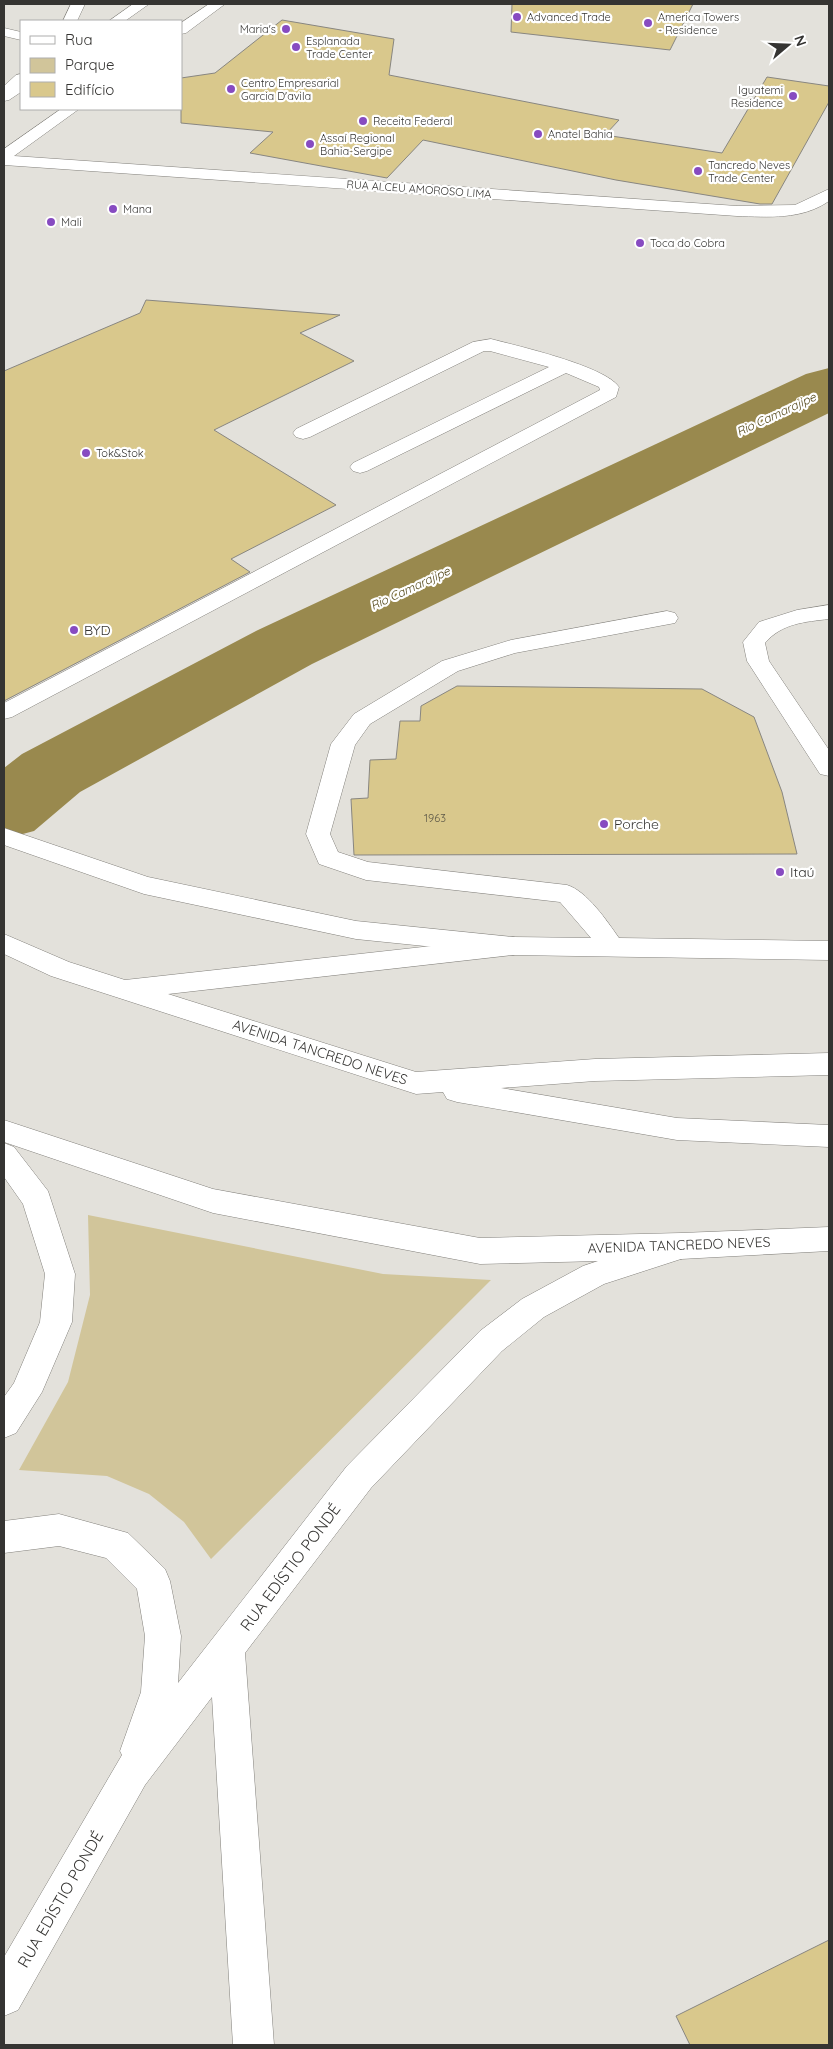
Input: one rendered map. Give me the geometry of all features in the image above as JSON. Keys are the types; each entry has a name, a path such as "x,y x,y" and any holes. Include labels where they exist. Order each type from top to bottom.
{"street":[{"path":"70,20 78,4"},
{"path":"118,20 142,4"},
{"path":"182,29 218,4"},
{"path":"4,32 20,36"},
{"path":"4,96 20,79"},
{"path":"4,96 20,86"},
{"path":"4,158 70,110"},
{"name":"RUA ALCEU AMOROSO LIMA","path":"4,158 737,211 800,210 816,204 829,194"},
{"path":"4,712 609,393 610,387 606,382 566,366 491,345 480,346 303,433"},
{"path":"360,467 566,366"},
{"path":"829,612 797,617 767,628 754,642 758,661 829,768"},
{"path":"612,947 594,923 567,894 366,871 328,858 318,834 343,744 362,719 450,666 511,647 667,618"},
{"path":"4,836 144,885 356,930 513,946 829,951"},
{"name":"AVENIDA TANCREDO NEVES","path":"4,942 60,970 416,1084 595,1070 829,1064"},
{"path":"121,989 513,946"},
{"path":"416,1084 677,1129 829,1136"},
{"name":"AVENIDA TANCREDO NEVES","path":"4,1131 213,1201 480,1251 681,1246 829,1239"},
{"path":"4,1155 37,1200 60,1274 56,1322 26,1392 4,1423"},
{"name":"RUA EDÍSTIO PONDÉ","path":"4,1996 132,1772 359,1477 491,1341 534,1308 594,1275 681,1246"},
{"path":"4,1538 59,1530 116,1544 153,1581 162,1636 159,1692 132,1772"},
{"path":"227,1648 254,2045"}],"green space":[{"path":"88,1215 383,1274 491,1280 211,1559 184,1522 149,1494 107,1476 19,1470 68,1382 90,1295"}],"building":[{"path":"512,4 693,4 670,50 511,32"},
{"path":"282,20 394,39 389,75 619,120 605,135 722,153 767,77 829,86 829,102 772,204 760,204 616,180 423,140 387,178 250,153 273,132 181,123 182,78 215,73"},
{"path":"146,300 340,315 300,333 354,361 214,430 336,505 231,559 250,572 4,701 4,371 140,313"},
{"path":"457,686 702,689 754,717 782,792 797,854 354,855 351,799 368,798 370,760 396,759 400,721 420,721 421,706"},
{"path":"829,1940 829,2045 690,2045 676,2016"}],"waterway":[{"name":"Rio Camarajipe","path":"4,811 51,773 285,647 829,388"}],"place":[{"name":"Advanced Trade","path":"517,17"},
{"name":"America Towers - Residence","path":"648,23"},
{"name":"Maria's","path":"286,29"},
{"name":"Esplanada Trade Center","path":"296,47"},
{"name":"Centro Empresarial Garcia D'avila","path":"231,89"},
{"name":"Iguatemi Residence","path":"793,96"},
{"name":"Receita Federal","path":"363,121"},
{"name":"Anatel Bahia","path":"538,134"},
{"name":"Assaí Regional Bahia-Sergipe","path":"310,144"},
{"name":"Tancredo Neves Trade Center","path":"698,171"},
{"name":"Mana","path":"113,209"},
{"name":"Mali","path":"51,222"},
{"name":"Toca do Cobra","path":"640,243"},
{"name":"Tok&Stok","path":"86,453"},
{"name":"BYD","path":"74,630"},
{"name":"Porche","path":"604,824"},
{"name":"Itaú","path":"780,872"}]}
